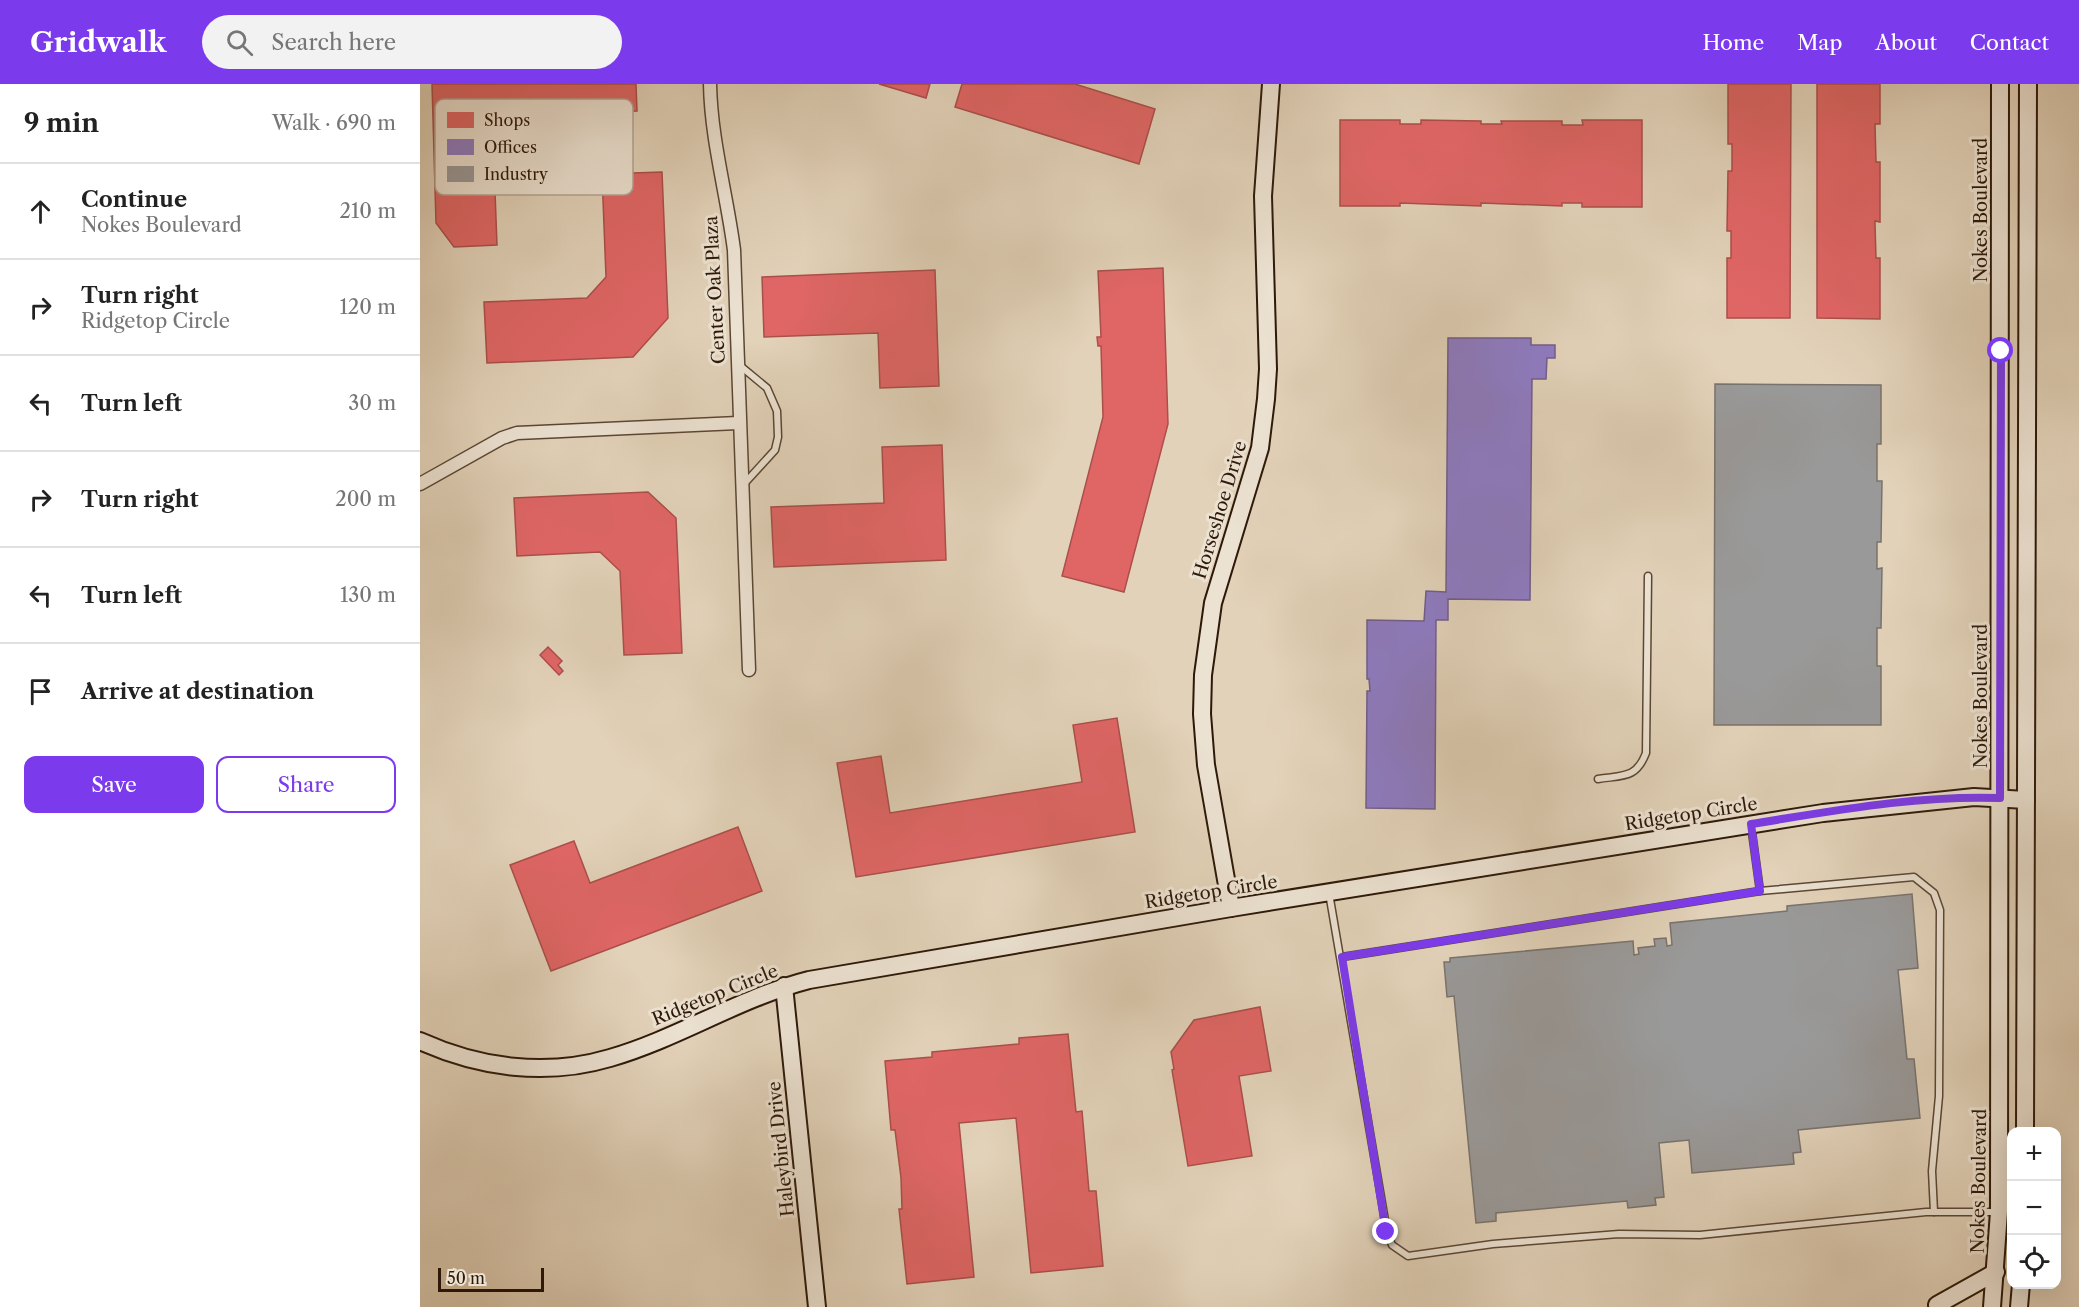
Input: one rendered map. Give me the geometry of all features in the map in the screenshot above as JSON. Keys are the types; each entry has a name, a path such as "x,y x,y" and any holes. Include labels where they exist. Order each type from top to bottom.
{"street":[{"name":"Center Oak Plaza","path":"710,84 711,116 728,200 734,250 738,423 749,670"},
{"name":"Horseshoe Drive","path":"1231,908 1206,765 1202,714 1203,675 1213,603 1260,448 1266,399 1268,369 1263,196 1271,84"},
{"name":"Nokes Boulevard","path":"1992,1307 1999,1212 2000,84"},
{"path":"2025,1127 2028,84"},
{"path":"420,484 502,438 517,433 738,423"},
{"name":"Ridgetop Circle","path":"420,1041 484,1064 525,1068 582,1065 640,1047 784,986 1231,908 1751,824 1891,804 1974,797 2026,800"},
{"name":"Haleybird Drive","path":"784,986 817,1307"},
{"path":"1954,1307 1937,1305 1996,1272"},
{"path":"2019,1307 2021,1289"}],"lane":[{"path":"737,363 754,376 773,398 777,411 778,437 774,450 741,487"},
{"path":"1598,779 1633,774 1641,765 1646,753 1648,576"},
{"path":"1751,824 1760,891"},
{"path":"1342,957 1760,891 1914,877 1934,892 1940,910 1939,1096 1932,1172 1934,1212"},
{"path":"1329,892 1342,957 1386,1232 1392,1245 1408,1256 1493,1244 1619,1234 1700,1235 1934,1212 1999,1212"}],"building: Shops":[{"path":"432,84 636,84 637,111 633,111 633,99 435,99 435,188"},
{"path":"879,84 930,84 926,98"},
{"path":"962,84 1075,84 1155,109 1139,164 955,107"},
{"path":"1728,84 1791,84 1790,318 1727,318 1727,258 1731,258 1731,231 1727,231 1728,171 1732,171 1732,144 1728,144"},
{"path":"1817,84 1880,84 1880,124 1875,124 1876,162 1880,162 1880,222 1875,221 1875,224 1876,258 1880,258 1880,319 1817,318"},
{"path":"1340,120 1400,120 1400,124 1421,124 1421,120 1481,121 1481,124 1502,124 1501,121 1562,121 1562,125 1583,125 1582,120 1642,120 1642,207 1582,207 1582,203 1562,203 1562,206 1400,203 1400,206 1340,206"},
{"path":"662,172 668,318 633,357 487,363 484,302 587,298 606,277 603,195 633,195 633,173"},
{"path":"435,195 495,195 497,245 454,247 436,223"},
{"path":"1163,268 1168,424 1124,592 1062,576 1103,417 1101,346 1098,346 1097,337 1101,337 1098,271"},
{"path":"935,270 939,386 880,388 878,333 764,337 762,277"},
{"path":"942,445 946,560 774,567 771,507 884,503 882,447"},
{"path":"648,492 676,518 682,653 624,655 620,571 600,552 517,556 514,498"},
{"path":"548,647 562,661 558,665 563,671 559,675 540,655"},
{"path":"1117,718 1135,832 856,877 837,763 881,756 890,813 1082,782 1073,725"},
{"path":"738,827 762,891 551,971 510,865 574,841 590,883"},
{"path":"1260,1007 1271,1071 1239,1076 1252,1156 1188,1166 1171,1052 1194,1020"},
{"path":"1068,1034 1076,1112 1082,1111 1089,1191 1096,1191 1103,1266 1031,1273 1016,1118 959,1123 974,1277 907,1284 899,1209 902,1209 901,1178 895,1130 891,1130 885,1061 932,1057 932,1052 1019,1044 1019,1038"}],"building: Offices":[{"path":"1448,338 1531,338 1531,345 1555,345 1555,358 1547,358 1546,379 1532,379 1530,600 1448,599 1448,620 1436,620 1435,809 1366,808 1367,691 1370,691 1369,679 1367,679 1367,620 1424,621 1426,591 1446,592"}],"building: Industry":[{"path":"1715,384 1881,385 1881,444 1877,444 1877,481 1882,481 1881,542 1877,542 1877,569 1882,568 1881,628 1877,628 1877,666 1881,666 1881,725 1714,725"},
{"path":"1912,894 1918,968 1898,970 1907,1059 1914,1059 1920,1118 1798,1130 1801,1152 1793,1153 1794,1164 1692,1173 1689,1140 1659,1143 1664,1197 1655,1198 1656,1205 1628,1208 1627,1201 1496,1213 1496,1221 1476,1223 1454,996 1447,997 1444,962 1450,962 1450,958 1633,941 1634,955 1639,954 1638,948 1655,946 1654,939 1666,938 1667,946 1672,945 1670,923 1787,911 1787,906"}],"route":[{"path":"1386,1232 1342,957 1450,942 1760,891 1751,824 1891,804 1974,797 2000,798 2001,351"}]}
